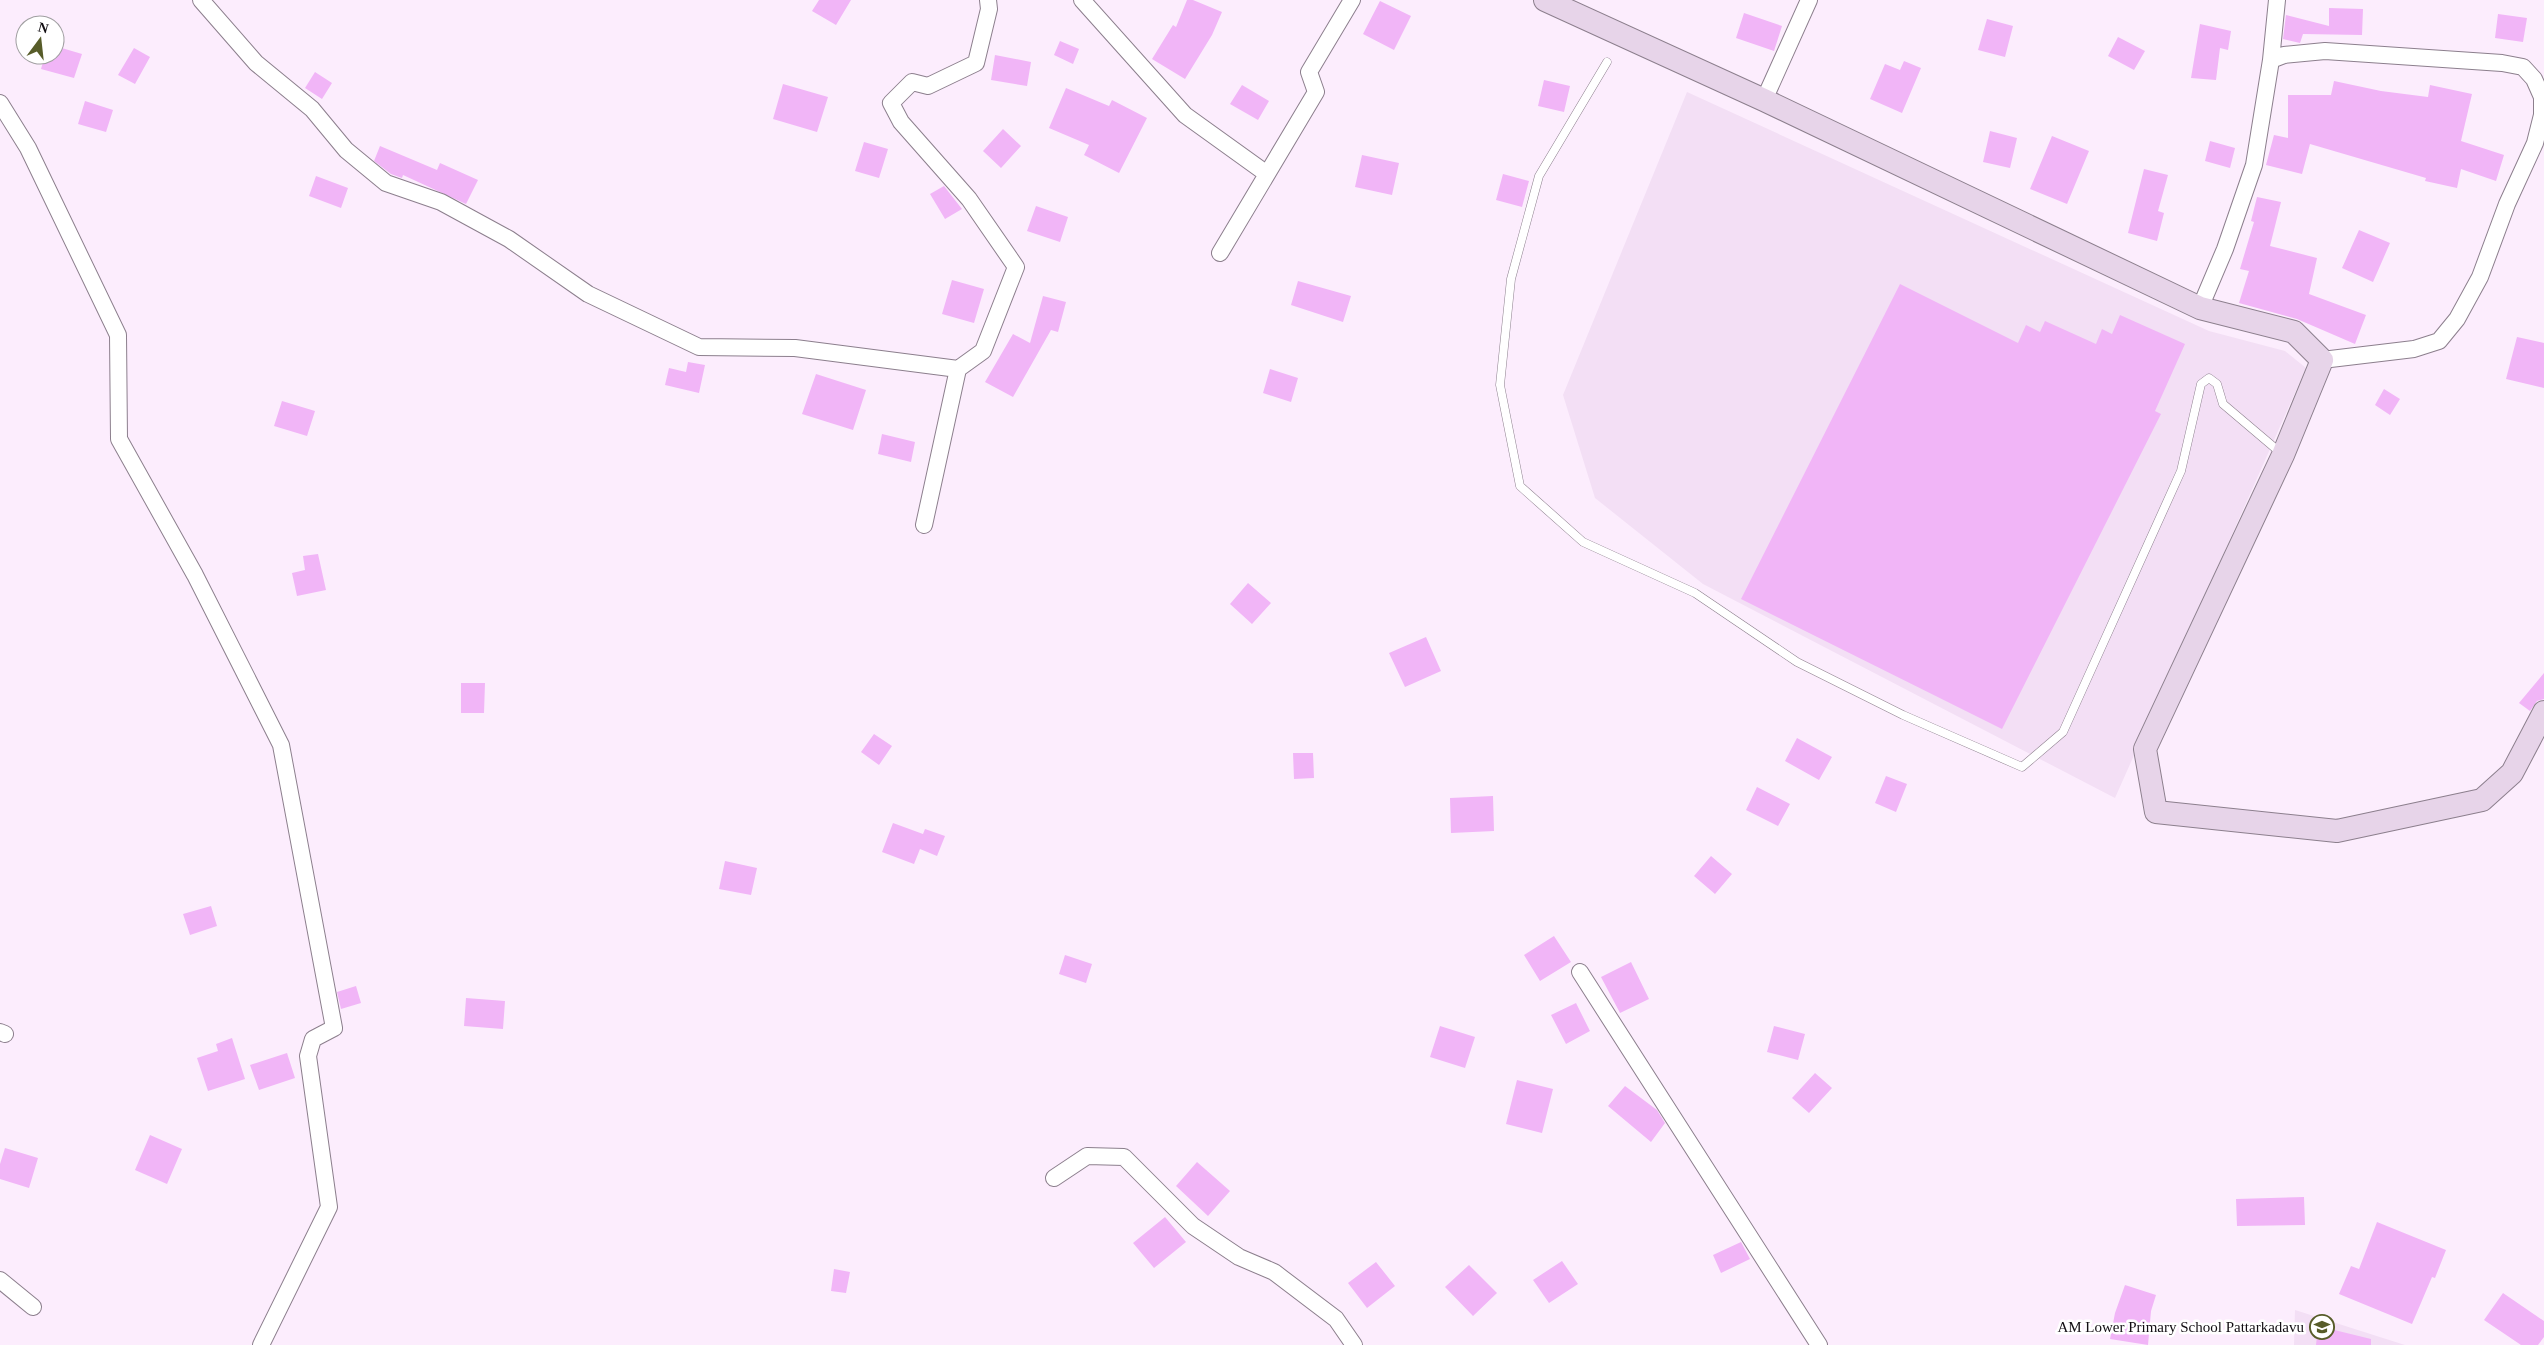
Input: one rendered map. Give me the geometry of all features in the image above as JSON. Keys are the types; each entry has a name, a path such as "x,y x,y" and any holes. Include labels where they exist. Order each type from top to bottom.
{"street":[{"path":"201,0 256,62 312,109 346,150 386,183 441,202 509,238 588,294 699,347 795,348 958,369"},
{"path":"924,525 958,369 983,351 1016,267 969,199 901,122 891,102 912,82 928,86 976,63 990,9 988,0"},
{"path":"1082,0 1185,115 1267,174"},
{"path":"1220,253 1316,92 1309,72 1352,0"},
{"path":"1545,0 1764,100 2200,308 2294,332 2322,360"},
{"path":"1764,100 1810,0"},
{"path":"2200,308 2225,248 2254,165 2271,60 2277,0"},
{"path":"2271,60 2284,55 2325,51 2502,63 2523,68 2534,79 2542,97 2542,115 2535,143 2507,204 2480,277 2457,319 2439,341 2414,349 2322,360"},
{"path":"0,102 28,148 118,334 119,439 195,575 281,745 334,1028 313,1040 308,1056 329,1207 261,1345"},
{"path":"2322,360 2284,455 2145,749 2156,812 2338,831 2482,800 2512,773 2544,712"},
{"path":"1580,972 1819,1345"},
{"path":"1054,1178 1087,1156 1124,1156 1192,1226 1239,1257 1274,1272 1336,1320 1354,1345"},
{"path":"0,1280 34,1308"}],"lane":[{"path":"1606,62 1539,176 1511,279 1500,385 1520,486 1582,542 1695,593 1797,662 1903,715 2022,767 2063,732 2181,471 2201,384 2209,378 2218,384 2222,404 2284,455"}],"shaded area":[{"path":"1687,92 2209,331 2285,351 2306,368 2115,798 1703,584 1595,498 1563,395"},
{"name":"AM Lower Primary School Pattarkadavu","path":"2295,1310 2405,1345 2294,1345"}],"building":[{"path":"819,0 851,0 836,25 812,11"},
{"path":"1187,0 1193,0 1222,12 1212,35 1185,79 1152,59 1173,25 1176,27"},
{"path":"1380,1 1411,16 1394,50 1363,34"},
{"path":"2329,8 2363,9 2362,35 2303,34 2300,43 2283,39 2286,15 2329,26"},
{"path":"1744,13 1782,26 1774,51 1736,38"},
{"path":"2498,14 2527,18 2523,42 2495,38"},
{"path":"1987,19 2013,26 2005,57 1978,50"},
{"path":"2200,24 2231,31 2228,50 2220,48 2216,80 2191,78"},
{"path":"2118,37 2145,51 2134,70 2108,56"},
{"path":"1060,41 1079,49 1073,64 1054,55"},
{"path":"134,48 150,57 135,84 118,75"},
{"path":"65,49 82,54 74,78 41,69 42,65 65,65"},
{"path":"995,55 1031,62 1027,86 991,80"},
{"path":"1904,61 1921,68 1902,113 1870,99 1885,64 1900,70"},
{"path":"315,72 332,83 322,99 305,88"},
{"path":"1544,80 1570,86 1564,112 1538,106"},
{"path":"2334,81 2381,91 2428,97 2430,85 2472,94 2461,141 2504,155 2496,181 2461,169 2457,188 2425,181 2426,178 2310,144 2302,174 2266,165 2274,135 2288,138 2288,95 2331,95"},
{"path":"783,84 828,97 817,132 773,119"},
{"path":"1242,85 1269,101 1258,120 1230,104"},
{"path":"1066,88 1109,106 1112,100 1147,118 1119,173 1084,155 1089,145 1049,128"},
{"path":"85,101 113,110 106,132 78,124"},
{"path":"1003,129 1021,146 1001,168 983,151"},
{"path":"1990,131 2017,138 2010,168 1983,162"},
{"path":"2052,136 2089,151 2067,204 2030,189"},
{"path":"2210,141 2235,148 2230,168 2205,161"},
{"path":"864,142 888,149 879,178 855,171"},
{"path":"380,146 437,170 440,163 478,180 466,204 403,175 402,178 391,174 374,161"},
{"path":"1362,155 1399,163 1392,195 1355,187"},
{"path":"2144,169 2168,175 2158,211 2164,213 2157,241 2128,233"},
{"path":"1503,174 1529,181 1522,207 1496,200"},
{"path":"316,176 348,188 341,208 309,196"},
{"path":"944,186 962,209 945,219 930,194"},
{"path":"2257,197 2281,202 2270,246 2317,258 2309,294 2366,315 2355,344 2297,319 2239,303 2249,271 2240,269 2254,222 2251,221"},
{"path":"1036,206 1068,217 1060,242 1027,231"},
{"path":"2359,230 2390,243 2373,282 2342,268"},
{"path":"952,280 984,289 974,323 942,314"},
{"path":"1298,281 1351,296 1343,322 1291,305"},
{"path":"1900,284 2018,343 2026,325 2040,332 2045,321 2096,344 2102,329 2112,334 2120,315 2185,344 2155,411 2161,414 2002,729 1741,599"},
{"path":"1043,296 1066,302 1058,332 1051,330 1013,397 985,382 1013,334 1030,343"},
{"path":"2517,337 2544,343 2544,388 2506,379"},
{"path":"688,362 705,365 699,393 665,385 669,368 686,372"},
{"path":"1270,369 1298,378 1291,402 1263,393"},
{"path":"816,374 866,390 853,430 802,414"},
{"path":"2384,389 2400,399 2390,415 2375,405"},
{"path":"282,401 315,411 307,436 274,426"},
{"path":"882,434 915,442 911,462 878,454"},
{"path":"318,554 326,590 297,596 292,573 305,570 303,556"},
{"path":"1248,583 1271,603 1252,624 1230,604"},
{"path":"1426,637 1441,671 1405,687 1389,653"},
{"path":"2544,673 2544,699 2537,701 2530,711 2519,703"},
{"path":"461,683 485,683 484,713 461,713"},
{"path":"874,734 892,746 879,765 861,752"},
{"path":"1797,738 1832,757 1819,780 1785,761"},
{"path":"1293,753 1313,753 1314,778 1294,779"},
{"path":"1886,776 1907,784 1896,812 1875,803"},
{"path":"1757,787 1790,804 1778,826 1746,810"},
{"path":"1493,796 1494,831 1451,833 1450,798"},
{"path":"893,823 923,834 925,829 945,836 937,856 920,849 914,864 882,852"},
{"path":"1711,856 1732,874 1715,894 1694,876"},
{"path":"725,861 757,868 751,895 719,889"},
{"path":"211,906 217,926 190,935 183,914"},
{"path":"1554,936 1571,962 1540,981 1524,955"},
{"path":"1065,955 1092,964 1086,983 1059,974"},
{"path":"1631,962 1649,999 1620,1013 1601,977"},
{"path":"356,986 361,1003 341,1009 337,992"},
{"path":"466,998 505,1001 503,1029 464,1026"},
{"path":"1576,1003 1590,1031 1566,1044 1551,1015"},
{"path":"1440,1026 1475,1037 1465,1068 1430,1057"},
{"path":"1774,1026 1805,1034 1798,1060 1767,1052"},
{"path":"232,1038 245,1079 208,1091 197,1058 218,1051 216,1044"},
{"path":"287,1053 295,1078 259,1090 250,1065"},
{"path":"1815,1073 1832,1088 1809,1113 1792,1098"},
{"path":"1517,1080 1553,1089 1542,1133 1506,1124"},
{"path":"1625,1086 1657,1110 1665,1123 1651,1142 1608,1106"},
{"path":"150,1135 182,1149 167,1184 135,1170"},
{"path":"5,1148 38,1158 29,1188 0,1179 0,1164"},
{"path":"1197,1162 1230,1191 1208,1216 1176,1186"},
{"path":"2304,1197 2305,1225 2237,1226 2236,1199"},
{"path":"1165,1217 1186,1242 1154,1268 1133,1243"},
{"path":"2377,1222 2446,1250 2435,1278 2432,1277 2412,1324 2339,1294 2351,1266 2359,1269"},
{"path":"1741,1242 1750,1259 1721,1273 1713,1255"},
{"path":"1562,1261 1578,1284 1549,1303 1533,1280"},
{"path":"1376,1262 1395,1286 1367,1308 1348,1283"},
{"path":"1469,1265 1497,1293 1473,1316 1445,1287"},
{"path":"834,1269 850,1272 846,1293 831,1291"},
{"path":"2125,1285 2156,1295 2151,1311 2148,1345 2110,1339 2115,1313"},
{"path":"2503,1293 2544,1321 2544,1337 2538,1345 2521,1345 2484,1320"},
{"path":"2318,1326 2371,1339 2371,1345 2316,1345"}],"place":[{"name":"AM Lower Primary School Pattarkadavu","path":"2322,1327"}]}
